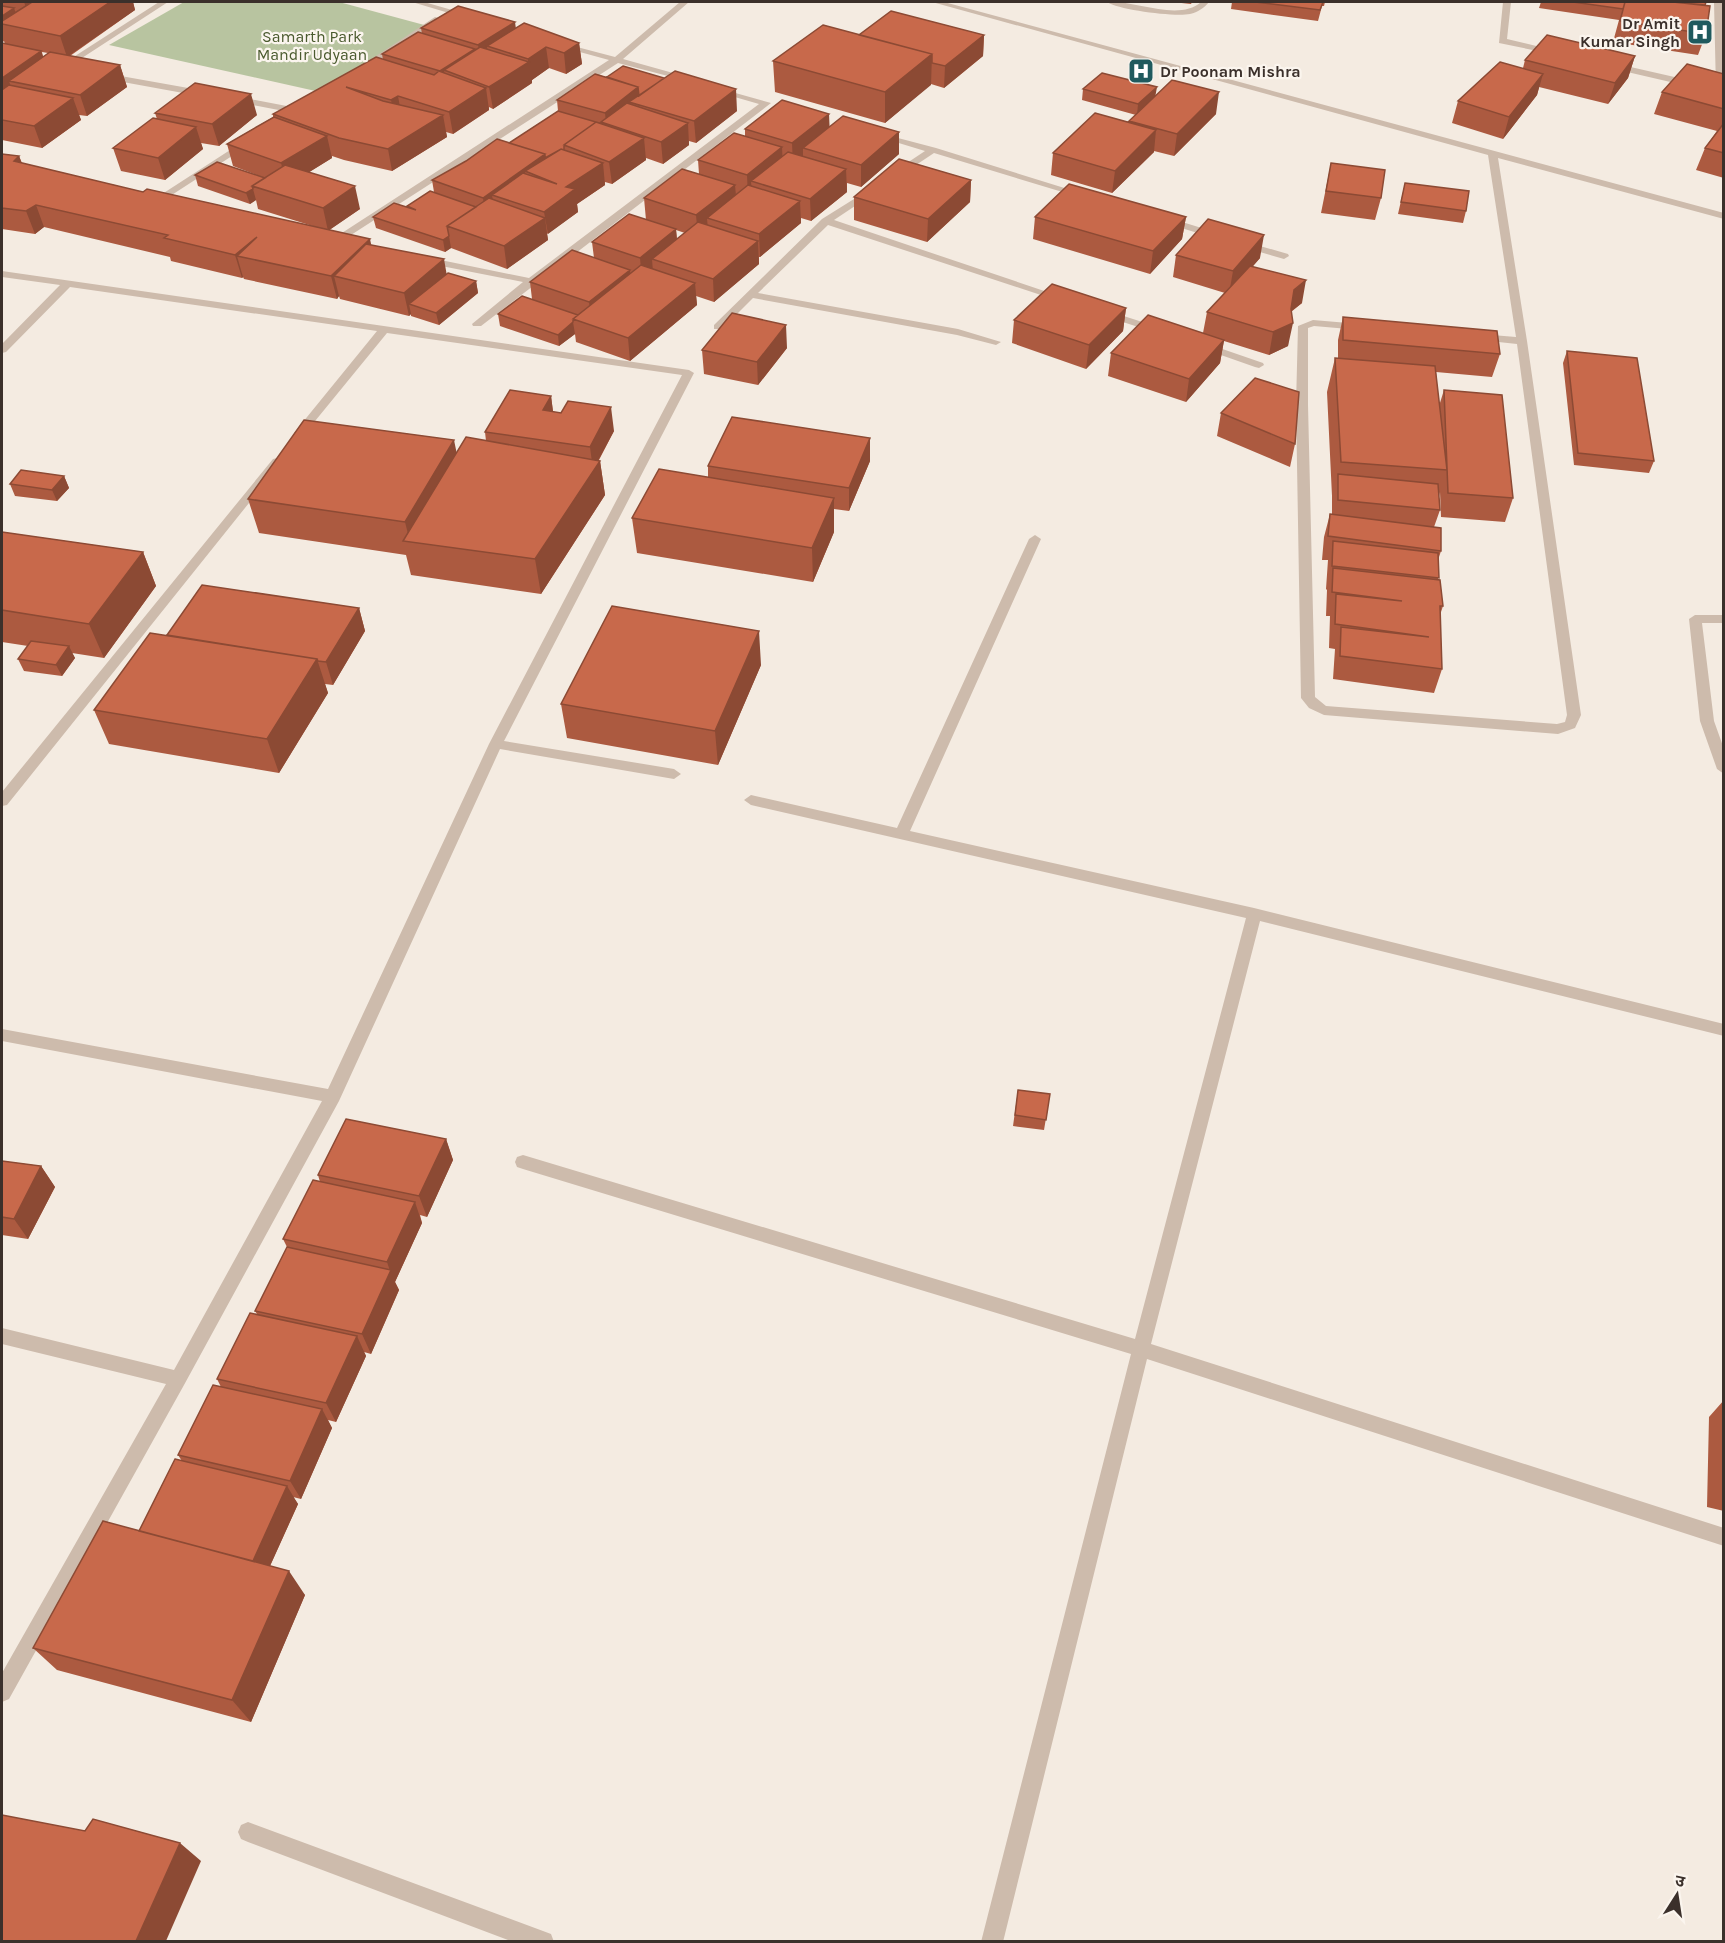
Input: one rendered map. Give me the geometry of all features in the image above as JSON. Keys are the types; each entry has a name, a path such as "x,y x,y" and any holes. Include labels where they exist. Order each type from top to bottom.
{"street":[{"path":"73,70 56,67 164,2"},
{"path":"416,2 484,21"},
{"path":"333,242 616,60 685,2"},
{"path":"936,2 982,10 1493,154 1724,216"},
{"path":"1111,2 1173,13 1192,12 1205,2"},
{"path":"1507,2 1502,41 1560,54"},
{"path":"1710,88 1722,90 1718,2"},
{"path":"354,73 450,11"},
{"path":"550,40 697,83"},
{"path":"1606,64 1698,85"},
{"path":"96,74 214,96"},
{"path":"708,86 777,106"},
{"path":"226,98 297,111"},
{"path":"477,324 766,103"},
{"path":"287,117 306,104"},
{"path":"866,131 1091,198"},
{"path":"161,198 258,135"},
{"path":"884,182 933,150"},
{"path":"1371,328 1313,323 1303,326 1302,405 1308,698 1314,705 1324,710 1558,729 1570,725 1574,715 1522,341 1493,154"},
{"path":"718,327 826,221 875,189"},
{"path":"150,195 172,201"},
{"path":"1159,218 1284,256"},
{"path":"826,221 1073,302"},
{"path":"321,239 345,244"},
{"path":"414,258 531,281"},
{"path":"2,274 689,372 496,744 333,1096 178,1379 2,1692"},
{"path":"2,350 69,282"},
{"path":"751,295 958,332 996,342"},
{"path":"1095,310 1173,335"},
{"path":"2,801 385,328"},
{"path":"1464,336 1522,341"},
{"path":"1195,343 1259,365"},
{"path":"902,832 1035,539"},
{"path":"1724,619 1695,619 1707,721 1724,769"},
{"path":"496,744 674,774"},
{"path":"751,800 902,832 1254,914 1724,1030"},
{"path":"992,1941 1141,1349 1254,914"},
{"path":"2,1035 333,1096"},
{"path":"523,1162 1141,1349 1724,1537"},
{"path":"2,1336 178,1379"},
{"path":"248,1832 543,1941"}],"green space":[{"name":"Samarth Park Mandir Udyaan","path":"184,2 339,2 428,26 320,92 109,45"}],"building":[{"path":"32,2 110,2 60,36 2,24 2,21"},
{"path":"1255,2 1323,2 1320,10"},
{"path":"1573,2 1625,2 1623,9"},
{"path":"1625,2 1673,2 1710,6 1706,34 1620,21"},
{"path":"1673,2 1706,2 1705,5"},
{"path":"2,6 14,8 2,16"},
{"path":"458,6 515,22 478,45 421,28"},
{"path":"891,11 984,35 945,66 932,63 932,54 859,35"},
{"path":"524,23 579,43 564,53 546,47 528,59 487,46"},
{"path":"823,25 932,54 885,92 773,61"},
{"path":"418,32 475,49 440,71 382,54"},
{"path":"1547,35 1635,56 1615,83 1525,60"},
{"path":"2,43 41,51 2,78"},
{"path":"480,47 529,62 489,87 444,70"},
{"path":"50,52 120,65 80,95 9,81"},
{"path":"376,57 434,75 439,71 486,88 449,112 398,96 391,100 346,87 383,101 443,115 388,149 339,138 273,114"},
{"path":"1500,62 1543,74 1509,117 1458,101"},
{"path":"1687,64 1724,74 1724,109 1662,92"},
{"path":"623,66 664,78 639,96 638,87 607,77"},
{"path":"675,71 736,89 694,121 629,102"},
{"path":"1102,73 1157,87 1138,104 1083,89"},
{"path":"595,74 638,87 605,113 557,100"},
{"path":"1172,80 1219,92 1177,134 1129,121"},
{"path":"195,83 251,94 212,124 155,113"},
{"path":"9,85 73,98 34,126 2,120 2,90"},
{"path":"782,100 829,114 792,143 745,129"},
{"path":"627,103 688,123 661,142 601,122"},
{"path":"558,111 596,122 564,145 564,150 561,149 545,158 545,154 509,143"},
{"path":"1095,113 1156,130 1115,171 1053,153"},
{"path":"843,116 899,132 861,165 803,148"},
{"path":"274,117 327,136 281,163 227,144"},
{"path":"153,118 196,127 158,158 113,148"},
{"path":"596,122 644,138 609,162 564,145"},
{"path":"1724,123 1724,153 1705,148"},
{"path":"734,133 782,147 747,175 698,160"},
{"path":"497,139 545,154 483,198 432,180 466,161"},
{"path":"561,149 603,163 566,187 575,189 544,212 492,195 523,173 557,184 525,171"},
{"path":"788,152 846,169 810,199 751,181"},
{"path":"2,154 19,156 14,161 143,192 147,189 370,239 331,276 237,256 257,237 235,255 164,238 168,235 36,205 26,211 2,208"},
{"path":"899,159 971,180 928,219 854,197"},
{"path":"217,162 265,178 246,193 195,175"},
{"path":"1331,163 1385,170 1381,198 1326,191"},
{"path":"285,165 355,186 323,208 252,186"},
{"path":"682,169 735,185 696,215 644,198"},
{"path":"1405,183 1469,191 1466,211 1401,202"},
{"path":"1069,184 1186,217 1153,251 1035,217"},
{"path":"748,185 800,201 759,234 707,218"},
{"path":"430,191 476,207 447,226 449,236 443,240 373,217 394,203 416,210 407,206"},
{"path":"489,198 545,218 504,246 447,226"},
{"path":"629,214 676,229 640,258 592,242"},
{"path":"1208,219 1264,235 1233,271 1176,255"},
{"path":"698,222 758,241 713,279 652,259"},
{"path":"366,244 444,259 404,293 334,276"},
{"path":"572,250 630,270 589,302 530,282"},
{"path":"641,265 695,283 628,338 573,319"},
{"path":"1250,266 1306,280 1294,290 1291,309 1293,323 1273,332 1207,312"},
{"path":"448,273 476,281 436,313 409,304"},
{"path":"1052,284 1126,308 1089,345 1014,320"},
{"path":"522,296 578,315 558,335 498,314"},
{"path":"732,313 786,325 757,362 702,350"},
{"path":"1148,315 1224,340 1189,379 1111,353"},
{"path":"1343,317 1497,331 1500,354 1343,340"},
{"path":"1567,351 1637,358 1654,461 1578,453"},
{"path":"1335,358 1435,366 1447,470 1341,462"},
{"path":"1255,378 1299,392 1295,444 1221,413"},
{"path":"510,390 551,396 543,410 561,413 568,401 611,407 590,447 485,432"},
{"path":"1444,390 1502,395 1513,498 1448,493"},
{"path":"732,417 870,438 849,488 708,466"},
{"path":"304,420 454,440 405,522 248,499"},
{"path":"466,437 600,461 535,559 403,541"},
{"path":"659,469 834,498 812,548 632,518"},
{"path":"21,470 64,476 52,490 10,484"},
{"path":"1338,474 1438,484 1440,510 1338,500"},
{"path":"1330,514 1441,528 1441,551 1328,536"},
{"path":"2,532 143,552 89,624 2,610"},
{"path":"1333,541 1438,553 1439,578 1332,566"},
{"path":"1333,568 1440,580 1443,606 1440,606 1442,669 1340,656 1341,627 1429,637 1335,624 1336,594 1402,601 1332,592"},
{"path":"202,585 359,608 326,662 167,635"},
{"path":"612,606 759,631 715,731 561,704"},
{"path":"150,633 317,659 267,739 94,710"},
{"path":"31,641 69,646 56,665 18,659"},
{"path":"1018,1090 1050,1094 1046,1120 1015,1115"},
{"path":"346,1119 446,1139 419,1196 318,1175"},
{"path":"2,1161 41,1166 14,1219 2,1217"},
{"path":"313,1180 415,1202 387,1262 283,1239"},
{"path":"287,1247 391,1270 362,1334 255,1311"},
{"path":"250,1313 357,1336 326,1403 217,1379"},
{"path":"213,1385 322,1409 290,1481 178,1455"},
{"path":"175,1459 287,1486 253,1561 139,1531"},
{"path":"103,1521 289,1571 232,1700 33,1648"},
{"path":"2,1815 85,1831 93,1819 180,1843 136,1941 2,1941"}],"place":[{"name":"Dr Amit Kumar Singh","path":"1700,32"},
{"name":"Dr Poonam Mishra","path":"1141,71"}]}
